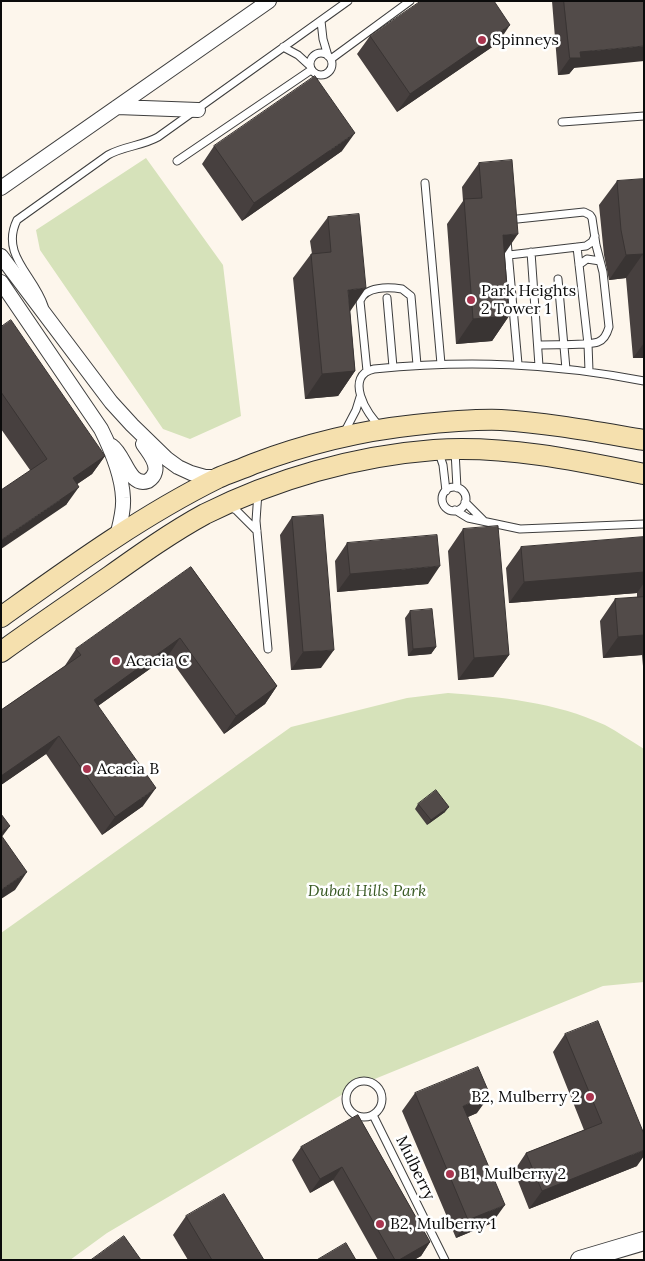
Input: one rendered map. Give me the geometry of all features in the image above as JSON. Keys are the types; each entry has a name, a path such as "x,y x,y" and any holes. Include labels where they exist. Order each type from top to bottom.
{"main road":[{"path":"1,617 116,536 165,506 220,477 284,452 342,436 384,428 461,420 500,420 545,424 644,440"},
{"path":"1,652 159,541 204,515 298,476 346,464 434,450 493,450 543,455 644,474"}],"street":[{"path":"1,188 269,1"},
{"path":"117,107 198,110"},
{"path":"1,256 111,402 132,425 178,468 191,473 220,477"},
{"path":"1,282 108,442 121,481 123,500 122,518 116,536"},
{"path":"108,442 122,456 134,479 140,482 152,478 156,471 156,464 132,425"},
{"path":"580,1260 644,1241"}],"lane":[{"path":"47,316 39,293 11,250 10,235 17,220 108,155 125,148 150,142 198,110 348,1"},
{"path":"330,58 410,1"},
{"path":"283,48 298,55 318,75 326,74 331,68 330,58 323,39 322,21"},
{"path":"177,161 310,68 314,56 318,53 330,58"},
{"path":"562,122 644,116"},
{"path":"425,183 441,364"},
{"path":"505,225 510,219 584,212 592,218 603,272 609,327 606,336 602,340 588,344 538,345"},
{"path":"506,235 518,364"},
{"path":"509,254 578,247 589,244 595,236"},
{"path":"578,247 589,371"},
{"path":"531,252 539,366"},
{"path":"579,264 587,259 600,261"},
{"path":"558,279 566,369"},
{"path":"342,436 356,410 360,397 361,378 367,370 360,301 364,294 371,290 402,289 411,296 417,365"},
{"path":"387,298 393,367"},
{"path":"367,370 441,364 518,364 589,371 644,381"},
{"path":"360,397 369,416 384,428"},
{"path":"434,450 440,454 442,459 446,491"},
{"path":"455,450 457,488"},
{"path":"483,520 465,502 463,492 457,488 449,488 446,491 442,498 444,506 468,518 483,520 500,526 520,529 644,524"},
{"path":"258,492 257,531 268,649"},
{"path":"455,510 461,508 465,502"},
{"path":"226,505 236,510 257,531"},
{"path":"358,1081 370,1081 380,1088 382,1094 381,1106 373,1115 362,1117 356,1115 347,1106 346,1100 349,1089 358,1081"},
{"name":"Mulberry","path":"373,1115 445,1260"}],"green space":[{"path":"146,158 223,265 241,416 190,439 163,429 40,250 36,230"},
{"name":"Dubai Hills Park","path":"448,693 528,702 567,711 605,725 644,749 644,982 603,986 355,1087 107,1233 70,1260 1,1260 1,933 291,727 407,698"}],"building":[{"path":"421,1 494,1 510,25 410,94 370,36"},
{"path":"564,1 644,1 644,46 580,52 581,58 570,58"},
{"path":"315,76 355,133 254,203 214,146"},
{"path":"512,160 518,234 503,235 509,316 473,319 464,199 482,198 479,163"},
{"path":"644,179 644,263 643,254 626,255 621,230 617,181"},
{"path":"359,214 366,288 348,290 355,371 322,374 311,254 331,252 328,217"},
{"path":"11,320 105,456 73,478 79,487 1,540 1,490 47,459 1,392 1,327"},
{"path":"323,515 334,650 303,652 292,517"},
{"path":"498,526 509,655 474,658 463,529"},
{"path":"437,535 440,566 350,574 347,543"},
{"path":"644,537 644,572 524,582 521,547"},
{"path":"191,567 277,686 236,716 180,638 94,700 156,788 115,817 59,736 1,776 1,710 81,655 76,649"},
{"path":"644,597 644,635 618,637 615,599"},
{"path":"432,609 436,647 413,649 410,611"},
{"path":"436,790 449,807 431,820 418,804"},
{"path":"1,814 10,826 1,832"},
{"path":"1,835 27,872 1,890"},
{"path":"598,1021 644,1134 644,1150 542,1191 526,1153 602,1123 565,1034"},
{"path":"478,1067 490,1095 463,1106 505,1205 468,1220 415,1093"},
{"name":"B2, Mulberry 1","path":"358,1115 430,1242 399,1260 395,1260 342,1167 320,1179 301,1147"},
{"path":"224,1194 264,1260 212,1260 186,1216"},
{"path":"124,1236 141,1260 91,1260"},
{"path":"346,1243 356,1260 317,1260"}],"place":[{"name":"Spinneys","path":"482,40"},
{"name":"Park Heights 2 Tower 1","path":"471,300"},
{"name":"Acacia C","path":"116,661"},
{"name":"Acacia B","path":"87,769"},
{"name":"B2, Mulberry 2","path":"590,1097"},
{"name":"B1, Mulberry 2","path":"450,1174"},
{"name":"B2, Mulberry 1","path":"380,1224"}]}
